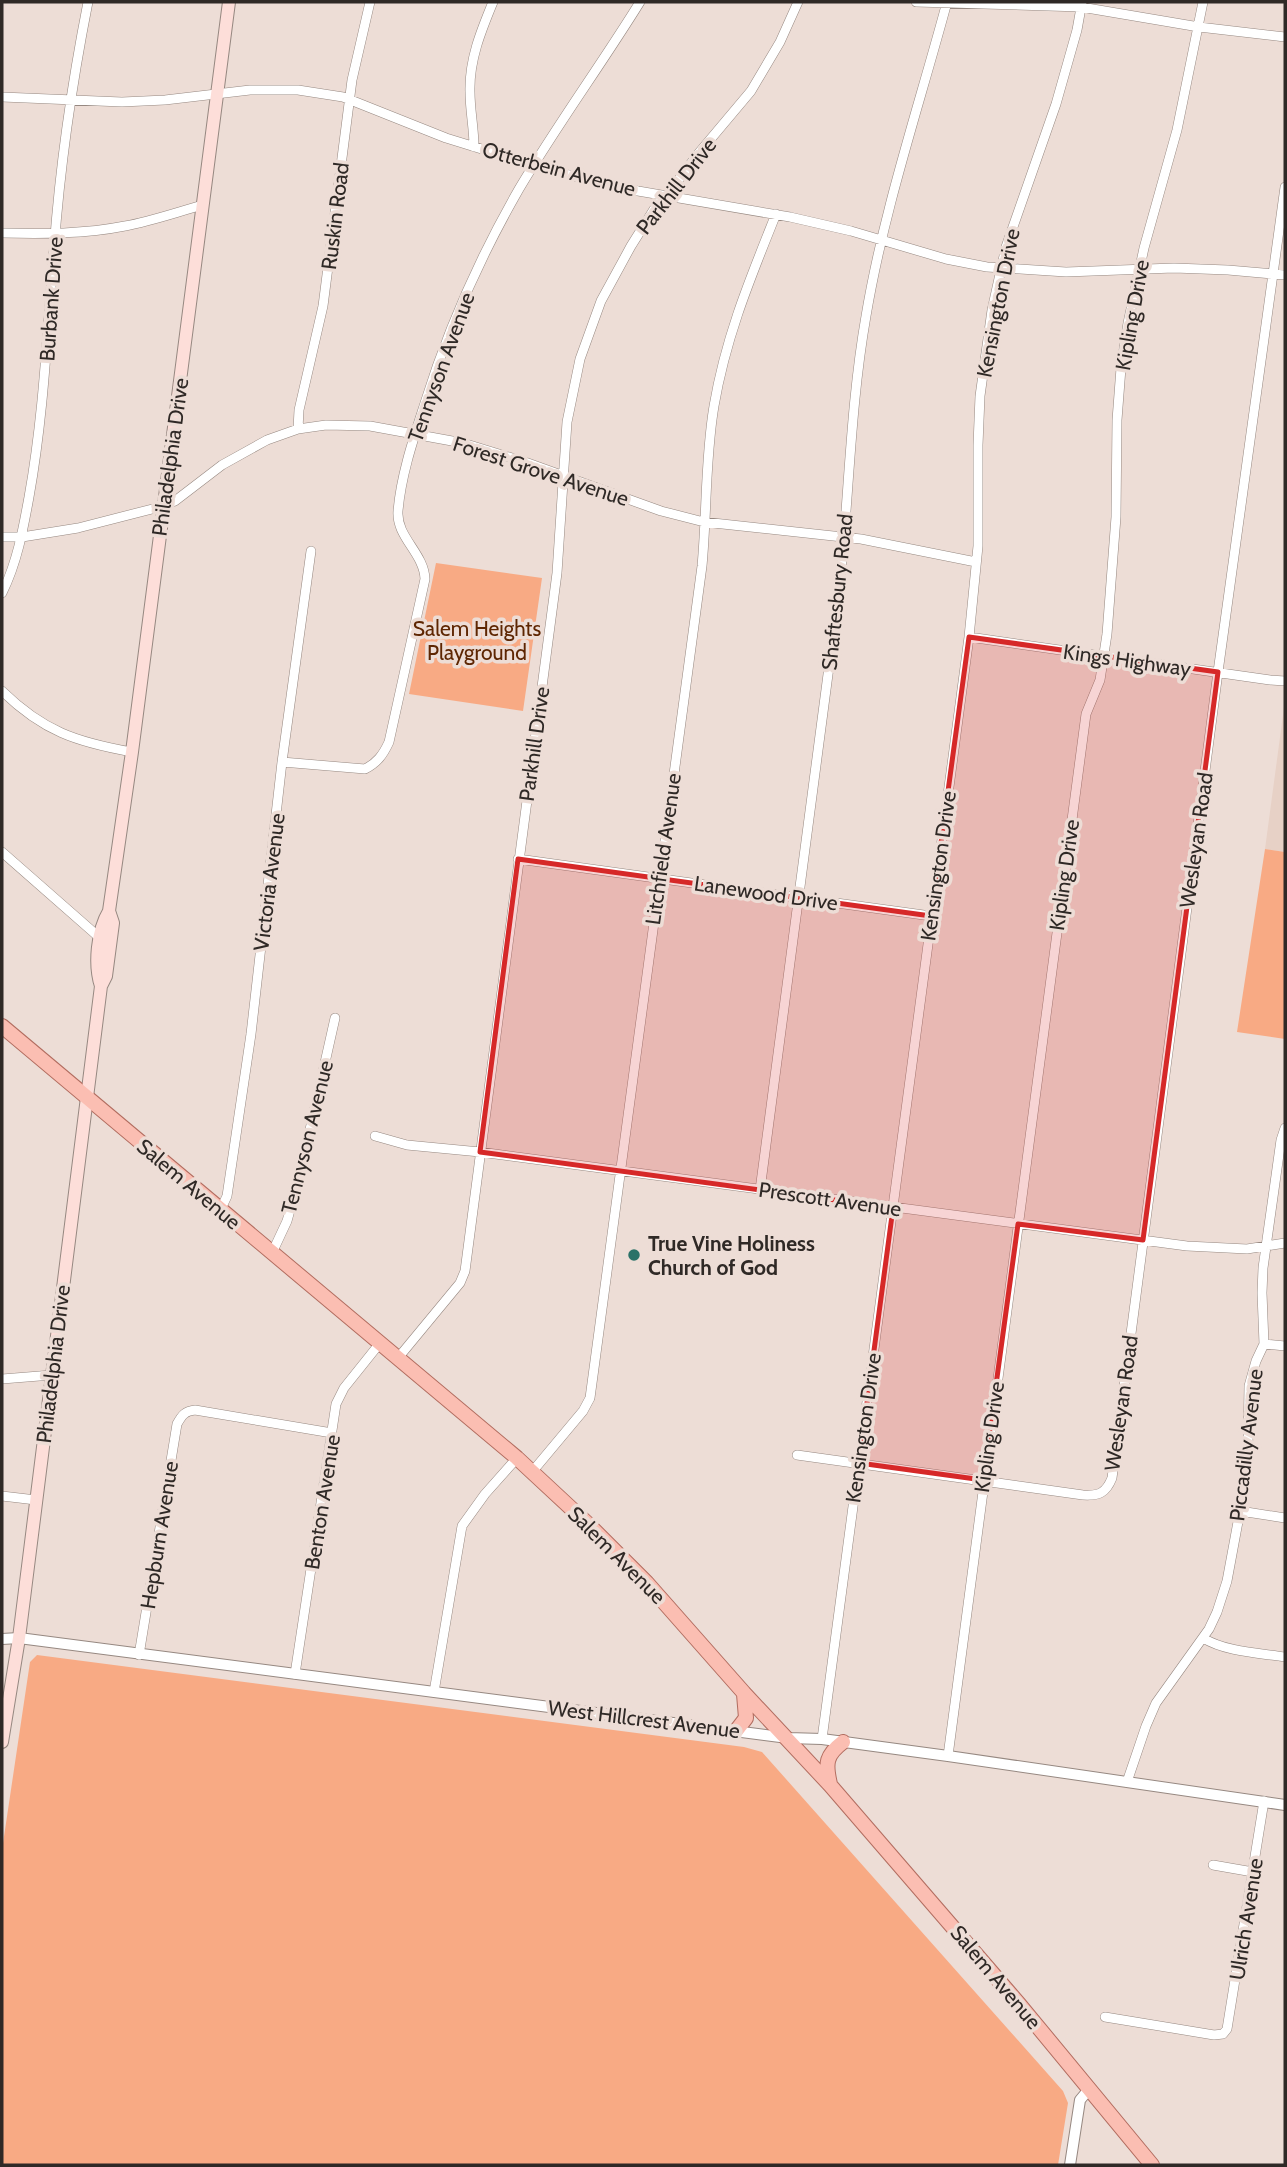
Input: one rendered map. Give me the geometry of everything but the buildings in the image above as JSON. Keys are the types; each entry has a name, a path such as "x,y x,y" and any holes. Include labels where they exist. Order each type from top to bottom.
{"main road":[{"name":"Philadelphia Drive","path":"2,1742 19,1638 100,986 97,974 100,938 103,922 109,911 132,752 229,2"},
{"name":"Philadelphia Drive","path":"100,986 106,976 113,923 109,911"},
{"name":"Salem Avenue","path":"2,1026 517,1458 588,1524 647,1583 830,1785 1003,1984 1152,2165"},
{"path":"736,1731 746,1718 744,1692"},
{"path":"830,1785 827,1764 829,1756 843,1742"}],"street":[{"name":"Burbank Drive","path":"2,593 22,537 36,456 43,403 55,233 71,101 88,2"},
{"name":"Ruskin Road","path":"298,429 299,410 323,306 349,99 370,2"},
{"path":"474,147 470,74 475,51 493,2"},
{"name":"Tennyson Avenue","path":"282,762 365,769 376,763 389,742 425,579 423,564 402,531 398,517 415,433 440,358 457,313 493,238 534,166 640,2"},
{"name":"Parkhill Drive","path":"398,1358 463,1278 557,573 565,439 580,359 601,301 626,255 658,203 751,91 780,42 798,2"},
{"path":"916,2 1082,4 1199,27 1285,37"},
{"name":"Shaftesbury Road","path":"760,1190 845,537 852,417 865,319 880,240 947,2"},
{"name":"Kipling Drive","path":"948,1756 1086,714 1100,680 1104,657 1114,555 1118,396 1128,323 1139,269 1177,131 1203,2"},
{"name":"Kensington Drive","path":"822,1740 969,637 976,562 980,396 986,343 1001,269 1015,220 1056,104 1082,4"},
{"name":"Otterbein Avenue","path":"2,97 122,102 250,90 285,89 331,94 474,147 573,177 776,214 946,259 1001,269 1066,272 1228,270 1285,275"},
{"name":"Wesleyan Road","path":"983,1480 1094,1496 1104,1492 1112,1478 1285,187"},
{"path":"2,233 89,232 125,226 203,205"},
{"name":"Litchfield Avenue","path":"532,1472 589,1401 700,579 710,438 722,367 741,300 776,214"},
{"name":"Forest Grove Avenue","path":"2,537 22,537 78,528 163,506 175,501 242,452 267,440 298,429 347,424 381,427 463,443 525,462 661,511 704,522 845,537 976,562"},
{"name":"Victoria Avenue","path":"220,1211 228,1196 251,1034 282,762 311,551"},
{"name":"Kings Highway","path":"969,637 1285,681"},
{"path":"2,691 30,716 63,735 95,746 132,752"},
{"path":"2,852 100,938"},
{"name":"Lanewood Drive","path":"518,859 931,916"},
{"name":"Tennyson Avenue","path":"272,1253 287,1221 300,1174 335,1018"},
{"name":"Piccadilly Avenue","path":"1127,1782 1156,1703 1203,1638 1217,1612 1227,1581 1248,1446 1249,1386 1264,1344 1262,1293 1266,1245 1285,1128"},
{"name":"Prescott Avenue","path":"375,1136 407,1144 1187,1246 1234,1249 1285,1243"},
{"name":"Benton Avenue","path":"295,1674 337,1404 344,1388 380,1343"},
{"path":"1264,1344 1285,1346"},
{"path":"2,1379 52,1375"},
{"name":"Hepburn Avenue","path":"139,1655 177,1424 182,1416 187,1411 195,1410 332,1433"},
{"path":"797,1455 983,1480"},
{"path":"434,1692 462,1526 485,1494 517,1458"},
{"path":"2,1496 36,1500"},
{"path":"1240,1511 1285,1518"},
{"name":"West Hillcrest Avenue","path":"2,1639 19,1638 788,1738 843,1742 1285,1805"},
{"path":"1203,1638 1218,1645 1247,1652 1285,1657"},
{"name":"Ulrich Avenue","path":"1105,2017 1214,2035 1223,2034 1228,2025 1264,1801"},
{"path":"1213,1865 1253,1872"},
{"path":"1070,2165 1080,2100 1090,2088"}],"highlighted area":[{"path":"969,637 1218,672 1143,1240 1018,1224 983,1480 859,1463 893,1208 480,1152 518,859 931,916"}],"shaded area":[{"path":"1285,700 1285,852 1265,849"}],"green space":[{"name":"Salem Heights Playground","path":"436,563 542,578 523,711 409,694"},
{"path":"1265,849 1285,852 1285,1039 1237,1032"},
{"path":"37,1655 744,1747 762,1752 1063,2091 1068,2103 1058,2165 2,2165 2,1850 30,1662"}],"place":[{"name":"True Vine Holiness Church of God","path":"634,1255"}]}
